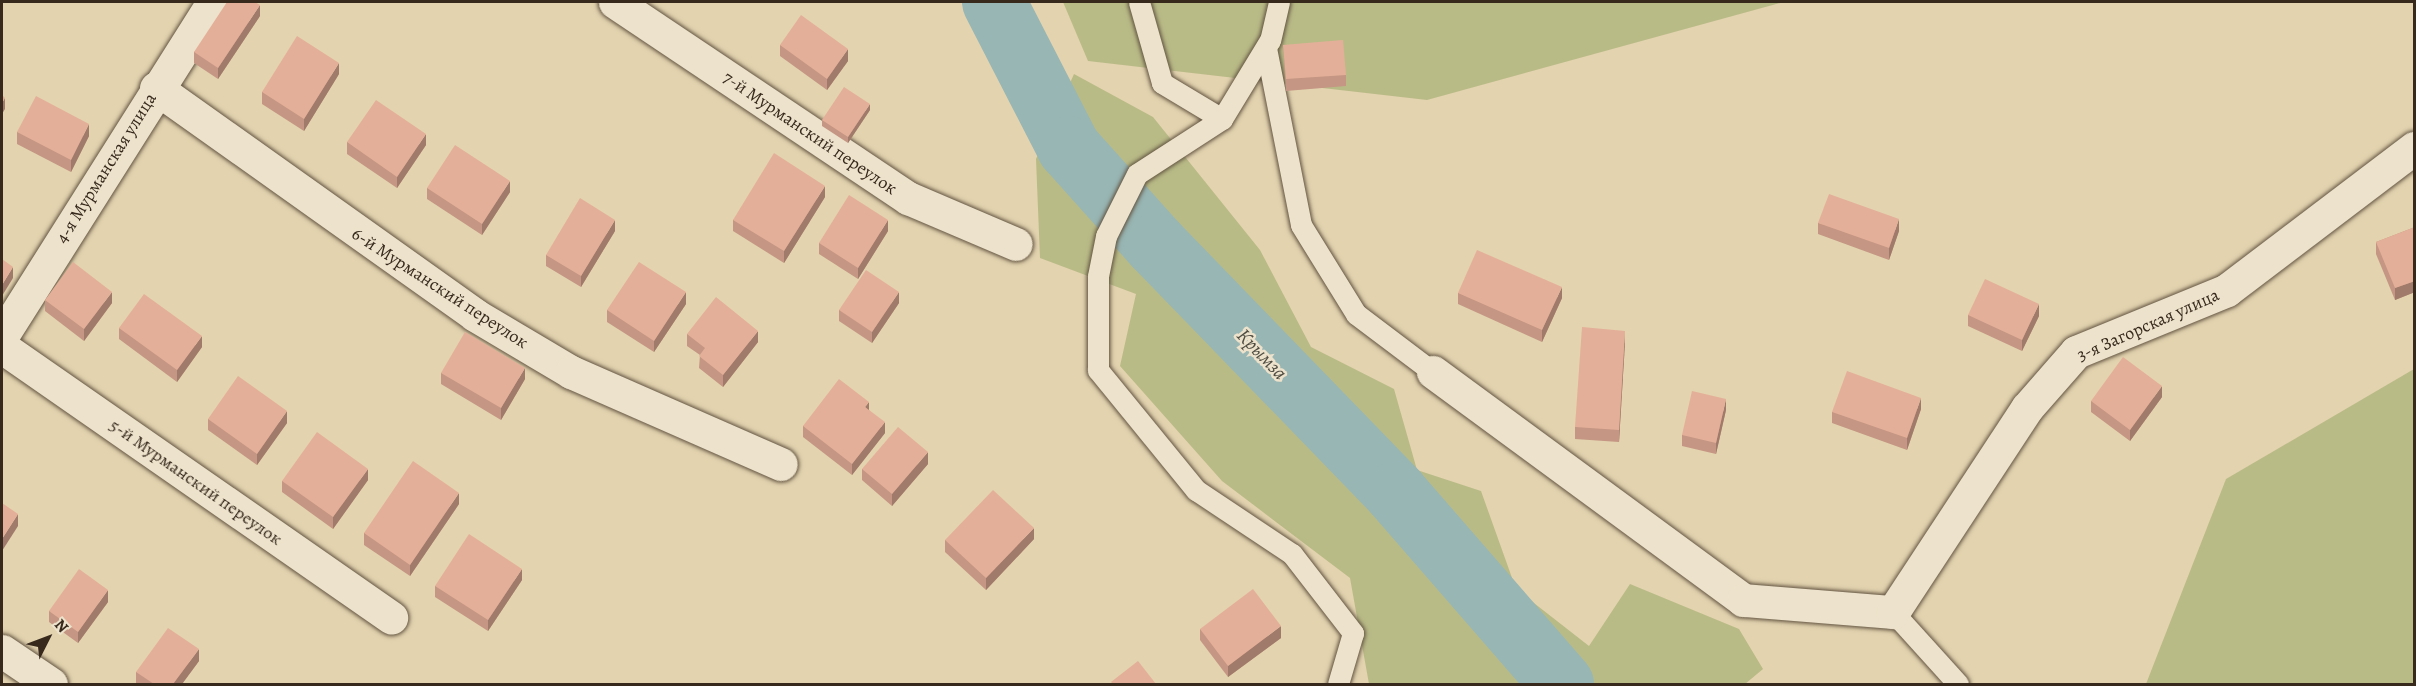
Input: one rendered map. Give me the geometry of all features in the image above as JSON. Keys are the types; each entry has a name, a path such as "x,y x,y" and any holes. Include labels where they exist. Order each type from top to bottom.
{"street":[{"name":"4-я Мурманская улица","path":"2,336 156,88 213,2"},
{"name":"7-й Мурманский переулок","path":"615,2 908,198 1016,243"},
{"name":"6-й Мурманский переулок","path":"156,88 475,315 571,372 781,464"},
{"name":"3-я Загорская улица","path":"1893,612 2027,408 2076,352 2227,290 2415,148"},
{"name":"5-й Мурманский переулок","path":"2,347 391,617"},
{"path":"1433,372 1743,600 1893,612"},
{"path":"2,651 51,684"}],"lane":[{"path":"1139,2 1162,83 1222,119"},
{"path":"1279,2 1266,48 1222,119 1137,174 1106,236 1098,276 1098,370 1196,490 1292,554 1353,633 1338,684"},
{"path":"1266,48 1301,225 1356,314 1433,372"},
{"path":"1893,612 1958,684"}],"green space":[{"path":"1063,2 1784,2 1427,100 1088,61"},
{"path":"1074,74 1153,117 1260,250 1311,347 1394,389 1417,470 1481,491 1516,589 1589,646 1630,584 1739,629 1763,669 1745,684 1369,684 1350,578 1222,481 1120,366 1136,294 1040,258 1036,159"},
{"path":"2414,369 2414,684 2146,684 2226,479"}],"building":[{"path":"227,2 255,2 260,5 218,68 194,52"},
{"path":"801,15 848,49 827,79 780,45"},
{"path":"297,36 339,63 304,119 262,92"},
{"path":"1343,40 1346,75 1286,79 1283,45"},
{"path":"844,87 870,104 848,137 822,120"},
{"path":"36,96 89,124 71,160 17,132"},
{"path":"376,100 426,134 397,177 347,142"},
{"path":"455,145 510,181 482,224 427,188"},
{"path":"774,153 825,186 784,251 733,220"},
{"path":"1829,194 1899,219 1889,248 1818,223"},
{"path":"849,195 888,220 858,268 819,243"},
{"path":"580,198 615,220 581,276 546,255"},
{"path":"2415,227 2415,281 2395,288 2376,242"},
{"path":"1477,250 1562,287 1542,330 1458,293"},
{"path":"2,259 13,267 2,285"},
{"path":"73,262 112,292 84,329 45,300"},
{"path":"639,262 686,292 654,341 607,310"},
{"path":"866,270 899,292 872,332 839,310"},
{"path":"1985,279 2039,304 2022,340 1968,315"},
{"path":"144,294 202,336 177,370 119,328"},
{"path":"716,297 758,331 723,375 699,356 705,348 687,334"},
{"path":"1582,327 1625,331 1619,430 1575,427"},
{"path":"465,332 525,368 501,408 441,373"},
{"path":"2123,357 2162,386 2130,430 2091,401"},
{"path":"1847,371 1921,398 1907,438 1832,412"},
{"path":"238,376 287,411 257,454 208,419"},
{"path":"839,379 869,402 865,407 885,422 852,464 803,426"},
{"path":"1692,391 1726,399 1716,443 1682,435"},
{"path":"898,427 928,452 892,494 862,469"},
{"path":"317,432 368,469 333,517 282,481"},
{"path":"413,461 459,493 410,565 364,533"},
{"path":"993,490 1034,528 986,578 945,540"},
{"path":"2,503 18,514 2,539"},
{"path":"469,534 522,569 488,620 435,586"},
{"path":"79,569 108,590 78,632 49,611"},
{"path":"1253,589 1281,626 1228,666 1200,629"},
{"path":"168,628 199,649 173,684 154,684 136,672"},
{"path":"1138,661 1156,684 1113,684 1111,682"}],"waterway":[{"name":"Крымза","path":"994,2 1069,148 1156,245 1396,493 1562,684"}]}
